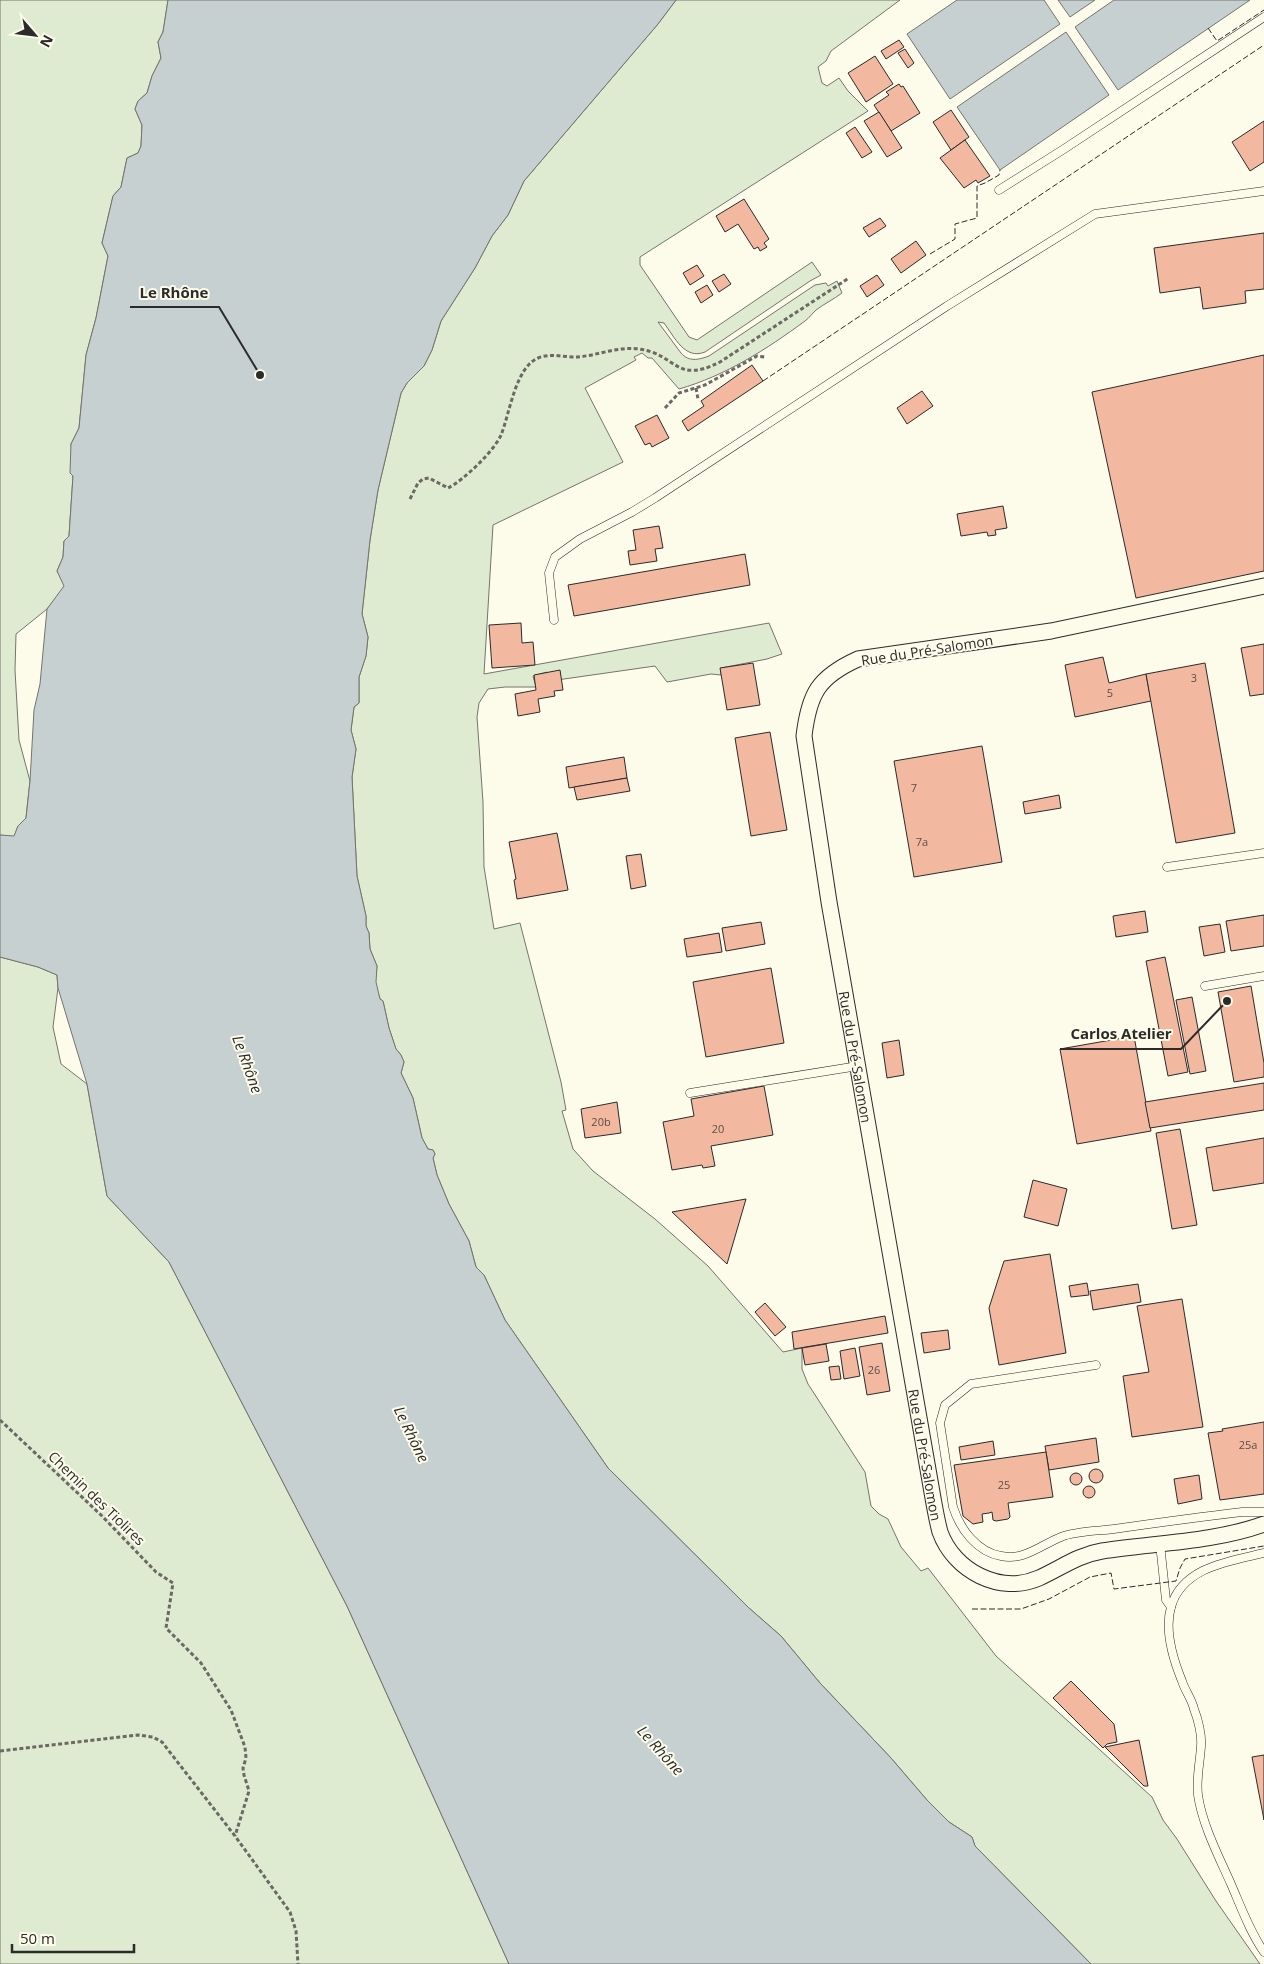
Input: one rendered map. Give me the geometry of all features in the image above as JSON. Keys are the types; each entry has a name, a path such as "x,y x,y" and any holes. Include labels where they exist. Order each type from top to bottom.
{"street":[{"name":"Rue du Pré-Salomon","path":"1264,586 1051,632 858,660 843,666 822,682 807,712 804,736 932,1498 940,1532 950,1551 975,1574 992,1581 1007,1584 1039,1578 1058,1567 1086,1555 1226,1534 1264,1524"}],"lane":[{"path":"999,190 1264,17"},
{"path":"554,620 549,573 552,563 561,551 655,498 947,306 1096,214 1264,191"},
{"path":"1167,867 1264,853"},
{"path":"1205,986 1264,976"},
{"path":"690,1093 858,1066"},
{"path":"1096,1365 971,1384 945,1406 940,1423 956,1516 966,1533 975,1543 988,1552 1012,1558 1027,1554 1062,1536 1242,1512 1264,1512"},
{"path":"1160,1544 1166,1600 1171,1607"},
{"path":"1264,1553 1208,1567 1186,1582 1178,1592 1171,1607 1168,1628 1182,1682 1194,1707 1202,1744 1197,1774 1199,1797 1211,1837 1236,1896 1264,1952"}],"path":[{"path":"410,499 418,483 423,479 429,478 448,488 463,478 491,451 500,436 519,381 529,364 536,358 544,356 577,357 600,351 640,348 657,354 684,370 700,371 720,362 849,278"},
{"path":"665,408 679,392 696,388 721,378 756,356 765,357"},
{"path":"696,388 698,399"},
{"name":"Chemin des Tiolires","path":"0,1420 101,1515 156,1572 173,1583 166,1628 201,1663 231,1710 245,1747 246,1758 243,1768 249,1791 235,1836"},
{"path":"0,1751 138,1735 153,1737 162,1742 235,1836 290,1912 296,1930 298,1964"}],"green space":[{"path":"0,0 168,0 163,32 158,42 161,58 152,76 147,93 138,101 135,109 142,125 141,146 138,153 127,158 121,187 113,196 102,243 108,256 96,318 86,355 79,428 71,444 73,476 69,536 64,541 63,557 57,571 65,586 47,609 16,634 15,670 19,740 30,781 26,818 18,826 14,837 0,835"},
{"path":"676,0 900,0 831,51 826,61 818,67 822,83 827,86 839,78 848,91 868,111 640,257 640,265 689,337 697,340 812,262 821,275 705,352 698,354 686,350 664,323 658,322 681,353 690,359 709,356 815,285 826,283 828,286 837,281 842,293 816,310 805,321 776,342 745,361 713,377 679,389 652,358 648,358 642,353 634,357 636,360 585,388 623,462 493,525 484,674 769,623 782,654 767,659 721,668 721,675 711,674 667,682 655,666 550,681 547,672 533,676 536,687 488,689 479,703 477,717 483,802 484,867 494,929 520,923 561,1082 566,1110 562,1111 573,1149 593,1171 655,1219 708,1266 783,1352 802,1348 802,1369 808,1384 865,1472 871,1506 888,1519 901,1547 921,1571 928,1568 996,1656 1152,1797 1163,1820 1260,1964 1091,1964 975,1846 972,1837 949,1822 927,1800 891,1758 820,1683 781,1636 749,1608 608,1468 505,1320 484,1275 476,1267 469,1241 449,1204 437,1175 433,1158 435,1154 433,1150 428,1149 422,1138 413,1098 401,1073 404,1062 396,1049 383,1001 380,999 375,982 377,966 370,949 366,916 357,876 352,777 356,749 351,730 354,707 359,703 359,677 366,656 368,637 362,614 370,540 378,490 401,393 407,383 424,366 432,350 441,321 475,268 492,236 508,215 524,181 658,24"},
{"path":"0,957 38,967 57,975 58,988 53,1027 61,1064 87,1084 107,1196 169,1262 347,1606 509,1964 0,1964"}],"water":[{"path":"168,0 676,0 658,24 524,181 508,215 492,236 475,268 441,321 432,350 424,366 407,383 401,393 378,490 370,540 362,614 368,637 366,656 359,677 359,703 354,707 351,730 356,749 352,777 357,876 366,916 370,949 377,966 376,982 396,1049 404,1062 401,1073 413,1098 422,1138 428,1149 433,1150 435,1154 433,1158 437,1175 449,1204 469,1241 476,1267 484,1275 505,1320 608,1468 749,1608 781,1636 820,1683 891,1758 927,1800 949,1822 972,1837 975,1846 1091,1964 509,1964 347,1606 169,1262 107,1196 87,1084 58,988 57,975 38,967 0,957 0,835 14,836 18,826 26,818 34,710 40,684 47,609 64,586 57,571 63,557 64,541 69,536 73,476 70,473 71,444 79,428 86,355 96,318 108,256 102,243 113,196 121,187 127,158 138,153 141,146 142,125 135,109 138,101 147,93 152,76 161,58 158,42 163,32"},
{"path":"957,0 1044,0 1060,24 950,99 907,34"},
{"path":"1058,0 1095,0 1070,17"},
{"path":"1114,0 1250,0 1118,90 1075,27"},
{"path":"1066,32 1109,95 1000,170 957,107"}],"building":[{"path":"899,40 904,47 886,59 881,51"},
{"path":"905,49 914,63 908,68 898,53"},
{"path":"875,56 893,84 866,102 848,73"},
{"path":"899,84 901,87 903,86 920,113 891,131 874,105 889,95 886,92"},
{"path":"951,110 969,137 951,150 933,122"},
{"path":"879,112 902,148 887,157 864,121"},
{"path":"1264,121 1264,162 1250,171 1232,142"},
{"path":"855,127 872,152 862,158 846,133"},
{"path":"965,140 990,176 978,183 976,180 964,188 940,158"},
{"path":"744,199 769,239 764,243 767,247 760,251 758,247 754,249 738,224 725,232 716,216"},
{"path":"880,218 886,226 869,237 863,228"},
{"path":"1264,233 1264,289 1245,291 1246,303 1203,309 1200,287 1160,293 1154,248"},
{"path":"916,241 926,255 901,273 891,259"},
{"path":"697,265 704,276 690,285 683,273"},
{"path":"724,274 731,284 719,292 712,281"},
{"path":"877,275 884,285 867,297 860,286"},
{"path":"707,285 713,295 701,303 695,292"},
{"path":"1264,355 1264,571 1136,598 1092,392"},
{"path":"752,365 763,381 688,431 682,421 704,406 701,401"},
{"path":"922,391 933,406 907,424 897,408"},
{"path":"657,415 669,438 652,447 650,443 645,445 635,426"},
{"path":"1003,506 1007,528 995,530 996,535 988,536 987,532 961,536 957,514"},
{"path":"659,526 663,548 655,549 657,561 630,565 628,551 636,550 633,530"},
{"path":"745,554 750,585 574,616 568,585"},
{"path":"521,623 522,643 533,642 535,665 492,668 489,625"},
{"path":"1264,644 1264,694 1250,696 1241,648"},
{"path":"1103,657 1109,683 1146,674 1151,701 1075,717 1065,665"},
{"path":"753,663 760,705 727,710 720,668"},
{"path":"1205,663 1235,833 1176,843 1146,674"},
{"path":"560,670 563,690 554,691 555,696 538,699 540,712 518,716 515,694 536,690 534,675"},
{"path":"770,732 787,830 751,836 735,738"},
{"path":"982,746 1002,862 914,877 894,761"},
{"path":"624,757 627,778 569,788 566,767"},
{"path":"627,778 630,791 577,800 574,787"},
{"path":"1059,795 1061,808 1025,814 1023,802"},
{"path":"557,833 568,890 517,899 514,880 516,879 509,842"},
{"path":"641,854 646,886 631,889 626,856"},
{"path":"1145,911 1148,932 1116,937 1113,916"},
{"path":"1264,915 1264,946 1231,951 1226,921"},
{"path":"761,922 765,944 726,951 722,928"},
{"path":"1220,924 1225,952 1204,956 1199,927"},
{"path":"719,933 722,952 687,957 684,939"},
{"path":"1165,957 1188,1072 1168,1076 1146,961"},
{"path":"771,968 784,1043 706,1057 693,982"},
{"path":"1251,986 1264,1063 1264,1077 1234,1082 1218,992"},
{"path":"1192,997 1206,1071 1190,1074 1176,1000"},
{"path":"1134,1036 1151,1131 1077,1144 1060,1049"},
{"path":"899,1040 904,1075 887,1078 882,1043"},
{"path":"1264,1083 1264,1110 1150,1128 1145,1102"},
{"path":"764,1086 773,1135 711,1146 715,1166 703,1168 702,1165 672,1170 663,1122 694,1116 691,1099"},
{"path":"617,1102 621,1133 585,1138 581,1109"},
{"path":"1180,1129 1197,1225 1172,1229 1156,1133"},
{"path":"1264,1138 1264,1183 1213,1191 1206,1148"},
{"path":"1033,1180 1067,1189 1058,1226 1024,1217"},
{"path":"746,1199 727,1264 672,1212"},
{"path":"1050,1254 1066,1353 999,1365 989,1308 1004,1261"},
{"path":"1087,1283 1089,1295 1071,1297 1069,1286"},
{"path":"1138,1284 1141,1302 1093,1310 1090,1291"},
{"path":"1182,1299 1203,1427 1132,1437 1123,1376 1149,1372 1137,1306"},
{"path":"765,1303 786,1327 775,1336 755,1312"},
{"path":"885,1316 888,1333 794,1349 792,1332"},
{"path":"948,1330 950,1349 924,1353 921,1333"},
{"path":"882,1343 890,1391 867,1395 859,1347"},
{"path":"826,1344 829,1361 805,1365 802,1348"},
{"path":"855,1348 860,1376 844,1379 840,1351"},
{"path":"839,1366 841,1379 831,1380 829,1367"},
{"path":"1264,1422 1264,1494 1220,1500 1208,1433"},
{"path":"1096,1438 1099,1462 1049,1470 1045,1446"},
{"path":"993,1441 995,1455 961,1460 959,1447"},
{"path":"1046,1452 1053,1497 1008,1503 1010,1517 1008,1519 993,1520 992,1512 982,1514 983,1522 973,1524 963,1516 954,1465"},
{"path":"1096,1469 1101,1471 1103,1476 1101,1481 1096,1483 1091,1481 1089,1476 1091,1471"},
{"path":"1078,1473 1081,1474 1081,1484 1074,1485 1071,1484 1070,1477 1071,1474"},
{"path":"1199,1475 1202,1499 1178,1504 1174,1479"},
{"path":"1089,1486 1095,1492 1089,1498 1083,1492"},
{"path":"1071,1681 1114,1724 1117,1742 1107,1744 1103,1748 1053,1698"},
{"path":"1139,1740 1148,1786 1144,1786 1105,1747"},
{"path":"1264,1755 1264,1820 1252,1757"}],"fence":[{"path":"1208,28 1217,41 1264,10"},
{"path":"763,381 1264,45"},
{"path":"930,254 955,239 955,224 977,218 977,186 999,175 1000,170"},
{"path":"972,1609 1021,1609 1049,1599 1090,1577 1111,1573 1114,1589 1176,1581 1185,1559 1264,1546"}],"place":[{"name":"Le Rhône","path":"260,375"},
{"name":"Carlos Atelier","path":"1227,1001"}]}
